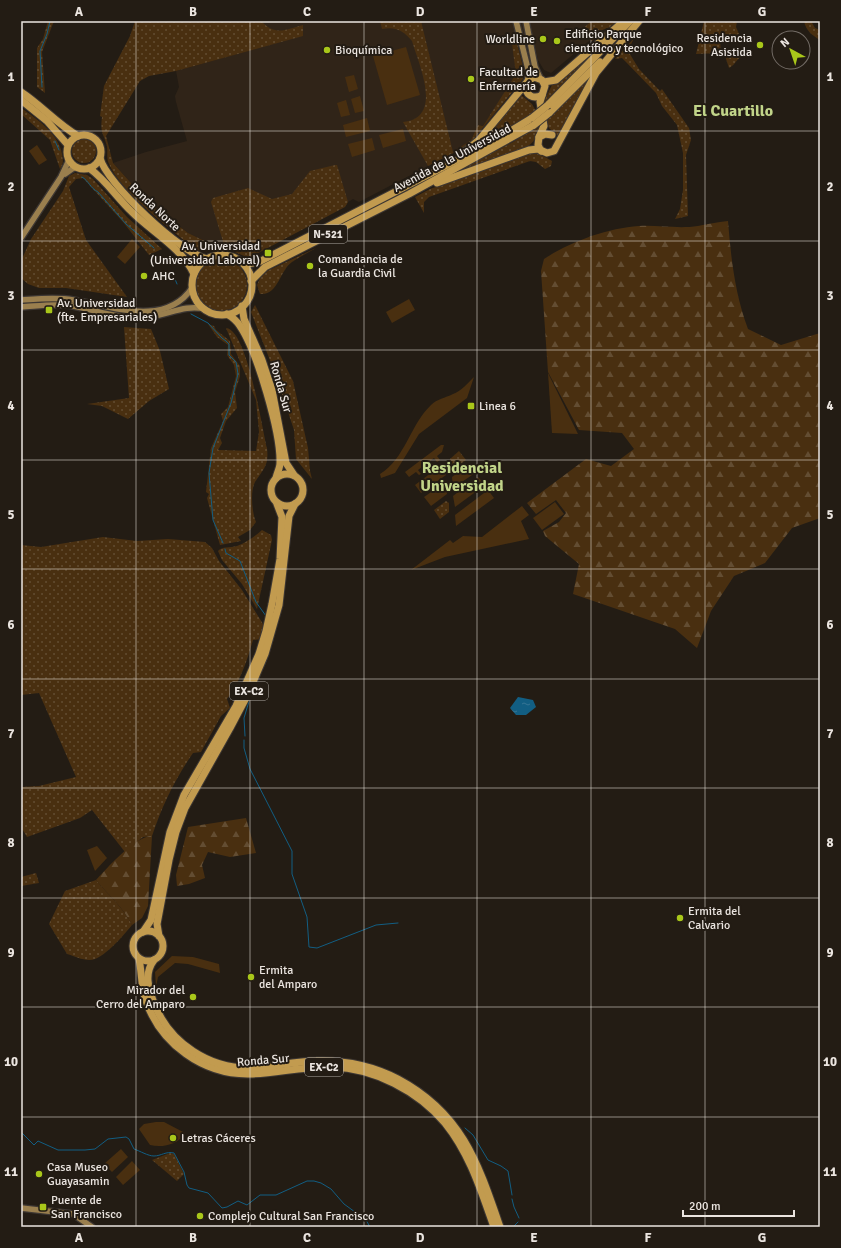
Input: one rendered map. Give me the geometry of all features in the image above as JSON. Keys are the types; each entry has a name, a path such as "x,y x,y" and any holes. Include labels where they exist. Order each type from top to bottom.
{"highway":[{"path":"443,167 479,140 526,83 533,78 542,80 556,80 624,21"},
{"name":"Avenida de la Universidad","path":"549,109 630,21"},
{"path":"409,194 529,150 534,149 550,153 557,147 596,73 639,21"},
{"name":"Avenida de la Universidad","path":"251,281 265,267 409,194 533,122 549,109 639,21"},
{"path":"542,80 545,90 542,95 540,107 544,126 557,140 557,147"},
{"path":"526,83 527,93 533,97 540,107"},
{"name":"Ronda Norte","path":"21,92 35,101 63,126 78,136 87,135 98,141 101,149 100,158 106,171 133,203 192,254 207,259"},
{"path":"533,97 542,95"},
{"path":"21,100 47,121 68,145 69,160 77,167 89,168 94,166 100,158"},
{"name":"Avenida de la Universidad","path":"241,262 248,264 259,262 533,122"},
{"path":"541,151 538,145 539,137 544,126"},
{"path":"539,137 545,134 552,135"},
{"path":"68,145 78,136"},
{"name":"Ronda Norte","path":"89,168 97,174 133,214 185,259 194,274"},
{"name":"N-521","path":"207,259 227,256 241,262"},
{"path":"207,259 199,266 194,274 192,288 195,298 205,309 213,313 227,314 242,306 250,294 251,281 249,273 241,262"},
{"name":"Ronda Sur","path":"242,306 244,319 262,360 272,390 286,463 294,475"},
{"name":"Ronda Sur","path":"227,314 238,322 243,330 263,381 279,452 279,467 276,478"},
{"path":"276,478 284,474 294,475"},
{"name":"EX-C2","path":"139,959 134,953 132,945 136,937 143,932 151,920 170,832 184,795 230,728 248,694 265,654 276,605 289,516 295,504 301,497 303,488 294,475"},
{"name":"EX-C2","path":"276,478 272,484 270,492 281,512 282,522 276,605"},
{"path":"277,504 286,507 295,504"},
{"name":"EX-C2","path":"154,960 160,955 163,948 157,924 176,832 203,768"},
{"path":"143,932 152,932 159,936"},
{"path":"139,959 146,962 154,960"},
{"name":"Ronda Sur","path":"139,959 145,1000 153,1018 169,1040 194,1060 234,1074 251,1074 315,1067 349,1069 375,1076 395,1084 423,1102 445,1123 462,1147 469,1160 494,1227"},
{"name":"Ronda Sur","path":"154,960 148,970 148,980 152,998 159,1015 170,1032 182,1043 202,1057 224,1065 238,1068 253,1068 315,1061 349,1063 388,1074 427,1098 446,1115 471,1150 500,1227"}],"main road":[{"path":"516,21 529,73 526,83"},
{"path":"526,21 535,67 542,80"},
{"path":"21,238 61,177 69,160"},
{"path":"61,177 72,168 77,167"},
{"path":"22,300 67,300 117,310 137,312 153,311 172,305 182,299 192,288"},
{"path":"21,306 72,306 119,317 138,318 164,314 186,307 205,309"},
{"path":"21,1208 73,1214 92,1227"}],"shaded area":[{"path":"249,21 613,21 551,73 544,70 538,60 533,38 512,44 517,67 515,78 483,126 478,125 471,140 453,153 359,202 353,199 348,202 345,207 236,246 209,243 188,233 148,202 113,163 187,141 175,96 179,87 176,71 255,49"}],"green space":[{"path":"48,21 54,21 42,52 45,93 37,87 37,48 43,39"},
{"path":"135,21 261,21 271,29 276,30 285,30 303,25 303,36 176,71 149,76 140,81 106,136 113,163 148,202 188,233 209,243 214,243 214,248 209,251 200,250 191,246 158,219 124,186 115,175 108,162 107,146 102,130 102,117 100,116 104,86 130,36"},
{"path":"380,21 421,21 453,152 471,140 478,125 483,126 516,74 512,44 517,43 524,71 523,79 472,141 465,147 428,166 403,122 415,118 423,111 426,101 426,89 423,76 412,41 406,34 399,30 391,28 382,29"},
{"path":"592,21 602,23 617,21 610,27 600,31 597,37 592,41 585,36 582,29"},
{"path":"704,21 737,21 736,27 739,34 720,40 721,53 696,54"},
{"path":"804,21 811,21 815,28 820,30 820,40 811,33 811,30 808,30"},
{"path":"609,37 542,105 552,85"},
{"path":"634,38 628,51 639,69 660,91 662,89 689,128 691,140 686,155 688,216 675,219 680,209 683,190 683,153 677,125 662,106 656,93 622,58 615,59"},
{"path":"406,47 420,95 387,105 373,56"},
{"path":"738,52 741,57 729,68 724,53"},
{"path":"354,75 358,89 349,92 345,77"},
{"path":"592,75 560,136 558,136 549,128 545,121"},
{"path":"520,94 532,104 536,111 504,131 479,144"},
{"path":"360,96 364,111 355,113 351,99"},
{"path":"346,100 350,115 341,117 337,103"},
{"path":"21,108 34,117 57,140 63,158 63,163 60,169 50,140 21,114"},
{"path":"367,118 370,131 346,137 343,125"},
{"path":"539,125 539,131 536,138 526,147 447,176 513,142"},
{"path":"403,129 406,141 383,148 379,135"},
{"path":"372,138 375,150 352,157 348,144"},
{"path":"84,139 92,143 96,151 92,159 84,163 76,159 72,151 76,143"},
{"path":"37,145 47,160 39,165 29,151"},
{"path":"532,153 538,153 552,161 551,166 545,169 536,162 530,161 429,197 424,202 424,213 415,197 430,189"},
{"path":"337,165 348,202 345,207 249,258 225,248 211,202 213,198 248,188 272,199 292,194 310,171"},
{"path":"75,173 87,175 93,179 127,217 162,249 149,255 123,222 83,178 76,179 69,187 86,240 127,297 66,288 39,288 28,284 21,278 21,261 31,239 63,191 69,176"},
{"path":"728,221 734,276 748,329 781,345 820,333 820,518 792,528 765,563 734,576 711,611 697,648 675,629 573,594 579,564 545,536 543,531 559,522 566,513 556,500 536,514 527,503 586,459 611,466 634,449 622,433 579,430 548,372 541,271 544,259 565,247 602,233 627,227 691,227"},
{"path":"132,239 140,247 125,264 117,257"},
{"path":"316,248 292,262 284,271 271,291 266,294 260,294 257,285 260,278 267,271"},
{"path":"216,259 226,259 235,263 243,271 247,280 247,290 243,299 235,307 226,311 216,311 207,307 199,299 195,290 195,280 199,271 207,263"},
{"path":"409,299 415,310 392,323 386,312"},
{"path":"255,305 293,381 308,448 312,479 296,459 294,430 275,373 251,312"},
{"path":"208,324 214,326 216,330 230,341 231,354 240,366 240,376 235,392 237,408 226,421 220,438 222,443 218,450 256,451 259,432 256,400 226,328 234,333 241,344 247,361 257,402 267,448 267,459 265,466 255,482 252,491 256,522 250,530 238,537 241,541 220,545 207,498 209,494 206,492 211,448 223,421 221,414 228,407 236,376 234,365 227,355 228,345 217,337"},
{"path":"124,327 151,329 160,351 169,389 149,401 128,419 102,406 87,404 129,398"},
{"path":"548,373 578,434 552,433"},
{"path":"474,377 467,398 419,434 395,473 381,478 380,474 389,468 396,460 418,422 431,405 438,400 459,391"},
{"path":"441,445 444,445 442,452 437,456 440,460 437,462 434,458 418,470 421,474 419,475 416,472 409,477 405,472"},
{"path":"459,451 466,460 452,470 450,459"},
{"path":"444,463 446,475 421,493 415,485"},
{"path":"469,464 475,473 453,488 452,477"},
{"path":"478,477 485,485 455,507 453,496"},
{"path":"444,483 447,484 447,494 431,506 424,497"},
{"path":"488,490 494,498 456,526 455,515"},
{"path":"446,501 449,503 449,512 440,519 434,510"},
{"path":"555,502 564,514 542,530 533,518"},
{"path":"522,506 529,515 521,521 529,539 445,557 411,570 450,540 453,543 463,536 482,537"},
{"path":"262,530 271,535 272,540 257,609 242,584 222,560 218,551 222,548 237,546"},
{"path":"103,537 137,541 168,539 205,542 212,548 219,561 242,590 263,624 262,639 253,640 243,671 236,686 227,699 230,708 221,716 201,752 193,753 180,773 160,814 152,836 143,837 125,852 92,810 80,818 27,837 21,827 21,787 39,786 76,777 39,693 21,695 21,545 41,547"},
{"path":"246,818 256,853 230,857 208,852 202,865 205,878 189,884 177,886 176,875 188,827"},
{"path":"149,836 152,836 148,906 142,918 132,925 120,907 96,880 128,848"},
{"path":"97,846 107,858 95,871 87,850"},
{"path":"36,873 39,883 21,886 21,877"},
{"path":"96,880 120,907 132,925 106,952 94,959 86,960 67,954 49,924 65,891"},
{"path":"172,956 193,957 219,964 220,973 188,964 175,963 158,977 156,987 155,972"},
{"path":"164,1122 185,1133 174,1143 169,1145 150,1145 139,1129 144,1124"},
{"path":"121,1149 128,1157 112,1172 104,1164"},
{"path":"170,1153 174,1154 184,1174 177,1181 152,1160"},
{"path":"132,1161 140,1170 123,1185 116,1177"}],"water":[{"path":"518,697 533,700 536,707 526,715 516,715 510,708"}],"waterway":[{"path":"42,87 40,51 47,34 50,21"},
{"path":"55,141 59,150"},
{"path":"82,177 93,189 98,192 126,224 154,248"},
{"path":"175,279 177,284"},
{"path":"191,314 208,323 229,344 229,355 236,362 238,374 231,403 213,448 209,473 213,520 223,543"},
{"path":"225,549 226,553 240,561 256,602 266,616"},
{"path":"272,643 275,631"},
{"path":"264,666 268,656"},
{"path":"245,736 244,718 250,698"},
{"path":"244,740 244,748 250,769 292,851 292,874 307,917 309,947 317,948 376,925 398,923"},
{"path":"465,1128 473,1135 488,1160 508,1171 512,1195"},
{"path":"21,1132 34,1145 38,1141 58,1150 95,1149 108,1139 126,1137 129,1139 134,1149 149,1155 157,1156 174,1153 184,1172 189,1188 208,1193 222,1208 238,1201 247,1205 260,1195 276,1195 307,1181 314,1181 331,1189 344,1204 366,1220 370,1227"},
{"path":"512,1199 519,1218"},
{"path":"514,1226 518,1222"}],"place":[{"name":"Worldline","path":"543,39"},
{"name":"Edificio Parque científico y tecnológico","path":"557,41"},
{"name":"Residencia Asistida","path":"760,45"},
{"name":"Bioquímica","path":"327,50"},
{"name":"Facultad de Enfermería","path":"471,79"},
{"name":"Av. Universidad (Universidad Laboral)","path":"268,253"},
{"name":"Comandancia de la Guardia Civil","path":"310,266"},
{"name":"AHC","path":"144,276"},
{"name":"Av. Universidad (fte. Empresariales)","path":"49,310"},
{"name":"Linea 6","path":"471,406"},
{"name":"Ermita del Calvario","path":"680,918"},
{"name":"Ermita del Amparo","path":"251,977"},
{"name":"Mirador del Cerro del Amparo","path":"193,997"},
{"name":"Letras Cáceres","path":"173,1138"},
{"name":"Casa Museo Guayasamin","path":"39,1174"},
{"name":"Puente de San Francisco","path":"43,1207"},
{"name":"Complejo Cultural San Francisco","path":"200,1216"}],"district":[{"name":"El Cuartillo","path":"733,110"},
{"name":"Residencial Universidad","path":"462,476"}]}
